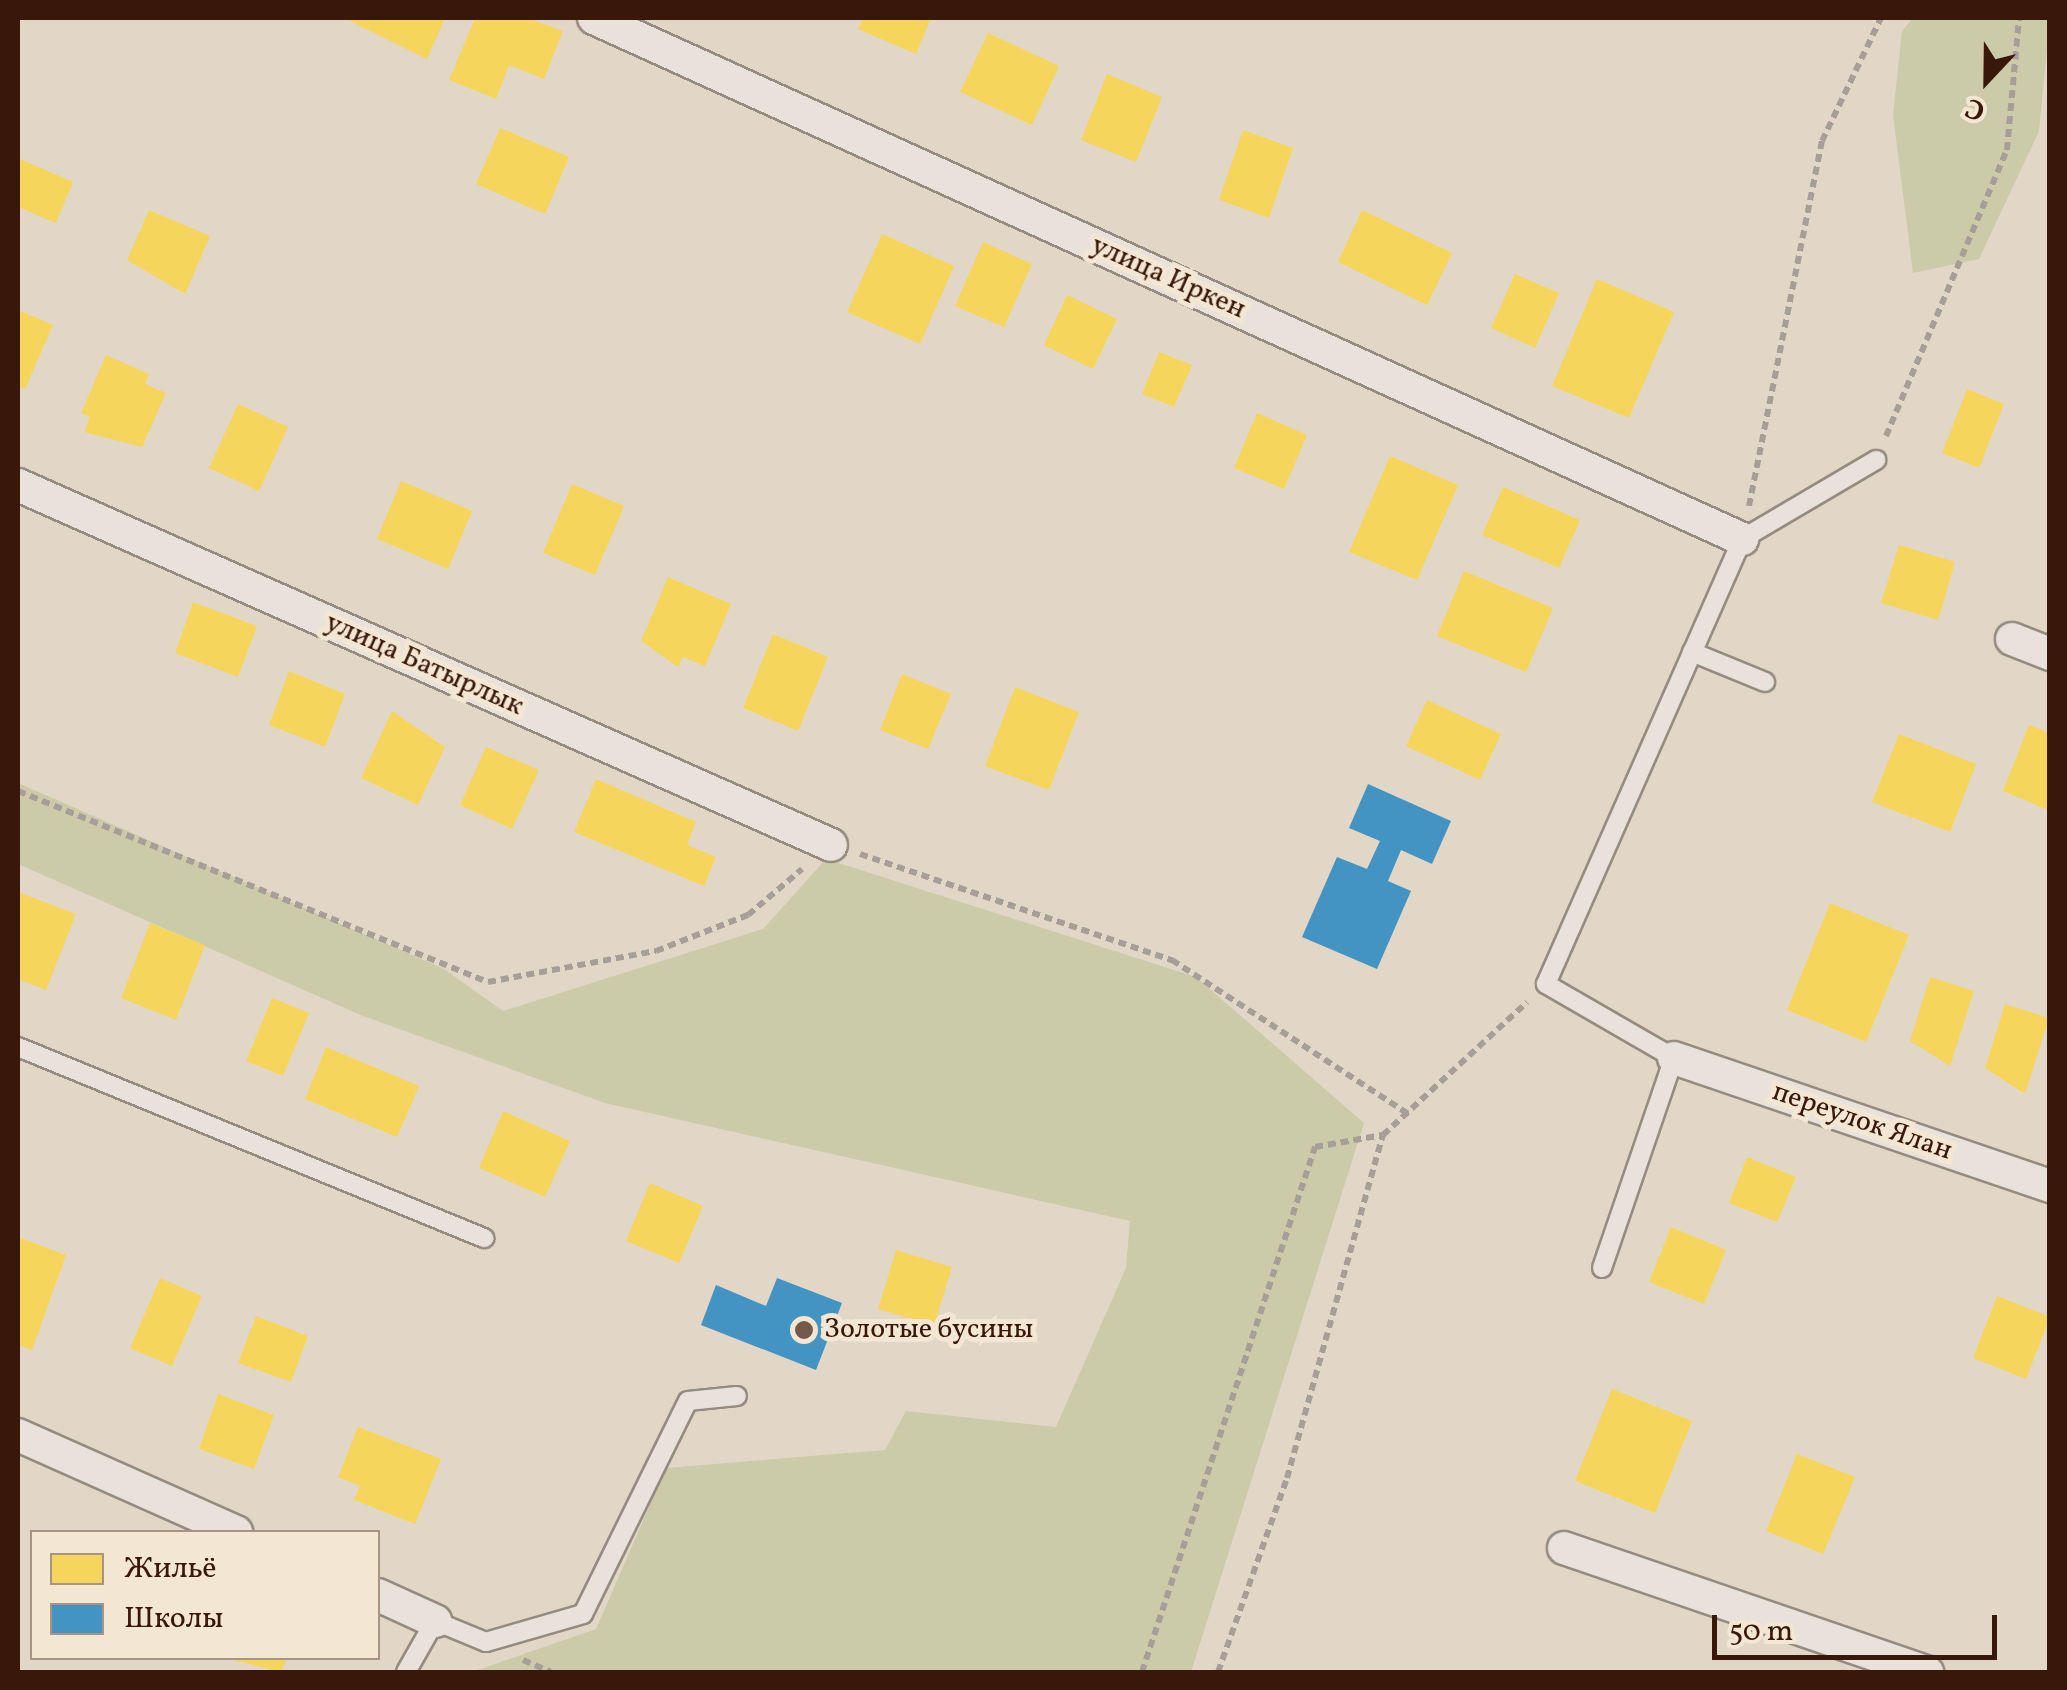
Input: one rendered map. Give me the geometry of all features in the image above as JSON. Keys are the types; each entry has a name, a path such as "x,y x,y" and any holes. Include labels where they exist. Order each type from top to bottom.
{"street":[{"name":"улица Иркен","path":"594,18 1742,539"},
{"name":"улица Батырлык","path":"18,485 831,845"},
{"path":"2012,639 2050,654"},
{"name":"переулок Ялан","path":"1674,1058 2050,1186"},
{"path":"18,1436 231,1530"},
{"path":"1564,1548 1927,1672"},
{"path":"380,1597 435,1621"}],"lane":[{"path":"1602,1268 1674,1058 1546,984 1742,539 1876,460"},
{"path":"1692,652 1765,682"},
{"path":"18,1047 484,1238"},
{"path":"406,1672 435,1621 486,1642 583,1614 688,1401 737,1396"}],"path":[{"path":"1742,539 1822,141 1881,18"},
{"path":"1876,460 2007,150 2019,18"},
{"path":"18,792 488,982 656,951 748,916 831,845 1172,960 1410,1115"},
{"path":"1142,1672 1316,1147 1382,1135 1410,1115 1546,984"},
{"path":"1218,1672 1287,1478 1382,1135"}],"green space":[{"path":"1913,18 2050,18 2039,131 1979,259 1913,273 1893,115 1902,31"},
{"path":"18,783 444,969 503,1011 763,929 826,859 1196,977 1364,1123 1191,1672 472,1672 596,1629 666,1468 885,1450 906,1411 1056,1427 1126,1268 1130,1221 605,1103 363,1016 18,864"}],"building: Жильё":[{"path":"344,18 445,18 427,59"},
{"path":"475,18 528,18 563,31 544,79 509,65 496,99 449,80"},
{"path":"863,18 931,18 916,54 858,29"},
{"path":"988,33 1059,66 1032,125 960,92"},
{"path":"1107,74 1162,97 1136,162 1081,140"},
{"path":"500,128 569,157 545,214 476,184"},
{"path":"1243,130 1293,148 1269,218 1219,200"},
{"path":"18,158 73,182 56,223 18,207"},
{"path":"149,210 210,236 185,294 127,260"},
{"path":"1362,210 1452,253 1427,305 1338,262"},
{"path":"882,234 954,266 920,344 847,312"},
{"path":"983,242 1032,264 1004,327 955,306"},
{"path":"1515,274 1559,293 1535,348 1491,328"},
{"path":"1597,279 1674,312 1629,418 1552,386"},
{"path":"1067,295 1117,319 1093,369 1044,345"},
{"path":"18,310 53,325 25,389 18,386"},
{"path":"1159,352 1192,365 1174,407 1142,394"},
{"path":"106,355 149,374 145,384 166,393 142,447 84,432 90,417 81,413"},
{"path":"1967,389 2004,404 1979,468 1942,453"},
{"path":"238,404 288,427 259,491 209,468"},
{"path":"1257,413 1307,435 1284,489 1234,468"},
{"path":"1390,456 1458,485 1417,580 1349,552"},
{"path":"401,481 472,511 448,569 377,539"},
{"path":"572,484 624,506 595,575 543,553"},
{"path":"1503,487 1580,520 1559,568 1482,535"},
{"path":"1899,545 1955,562 1938,620 1881,603"},
{"path":"1464,571 1553,608 1526,672 1437,636"},
{"path":"668,577 731,604 705,666 683,657 678,667 641,641"},
{"path":"193,602 257,626 238,677 175,653"},
{"path":"773,634 828,657 798,731 743,708"},
{"path":"289,671 345,694 325,747 269,725"},
{"path":"902,674 951,694 928,749 880,730"},
{"path":"1015,687 1079,712 1049,790 985,766"},
{"path":"1427,700 1501,734 1480,780 1406,746"},
{"path":"392,711 445,747 418,805 361,778"},
{"path":"2029,725 2050,733 2048,810 2003,791"},
{"path":"1899,734 1976,764 1950,832 1872,802"},
{"path":"486,747 539,770 512,829 460,805"},
{"path":"596,779 696,822 687,845 716,857 704,886 574,832"},
{"path":"18,892 76,914 46,990 18,979"},
{"path":"1830,903 1909,935 1866,1042 1787,1010"},
{"path":"150,923 205,945 176,1020 121,998"},
{"path":"1930,977 1974,991 1950,1066 1910,1041"},
{"path":"272,998 309,1013 283,1076 246,1061"},
{"path":"2005,1004 2049,1018 2025,1094 1985,1068"},
{"path":"326,1047 419,1086 397,1137 305,1099"},
{"path":"503,1111 570,1141 545,1197 479,1168"},
{"path":"1747,1157 1796,1177 1777,1222 1729,1203"},
{"path":"650,1183 703,1206 679,1263 626,1241"},
{"path":"1671,1227 1726,1250 1704,1304 1649,1282"},
{"path":"18,1237 66,1255 32,1350 18,1345"},
{"path":"896,1250 952,1267 934,1326 878,1309"},
{"path":"160,1278 202,1296 172,1366 130,1348"},
{"path":"1997,1296 2050,1317 2026,1379 1973,1358"},
{"path":"256,1316 308,1336 291,1382 238,1363"},
{"path":"1612,1389 1692,1421 1655,1513 1575,1481"},
{"path":"218,1394 274,1415 254,1469 199,1449"},
{"path":"358,1427 441,1459 415,1524 354,1500 360,1486 338,1477"},
{"path":"1797,1454 1855,1477 1823,1554 1766,1531"},
{"path":"233,1660 286,1660 281,1672"}],"building: Школы":[{"path":"1368,784 1451,821 1432,864 1401,850 1388,881 1411,891 1377,969 1302,937 1337,857 1367,869 1380,841 1349,828"},
{"path":"777,1278 842,1303 816,1370 701,1325 716,1285 766,1306"}],"place":[{"name":"Золотые бусины","path":"804,1330"}]}
